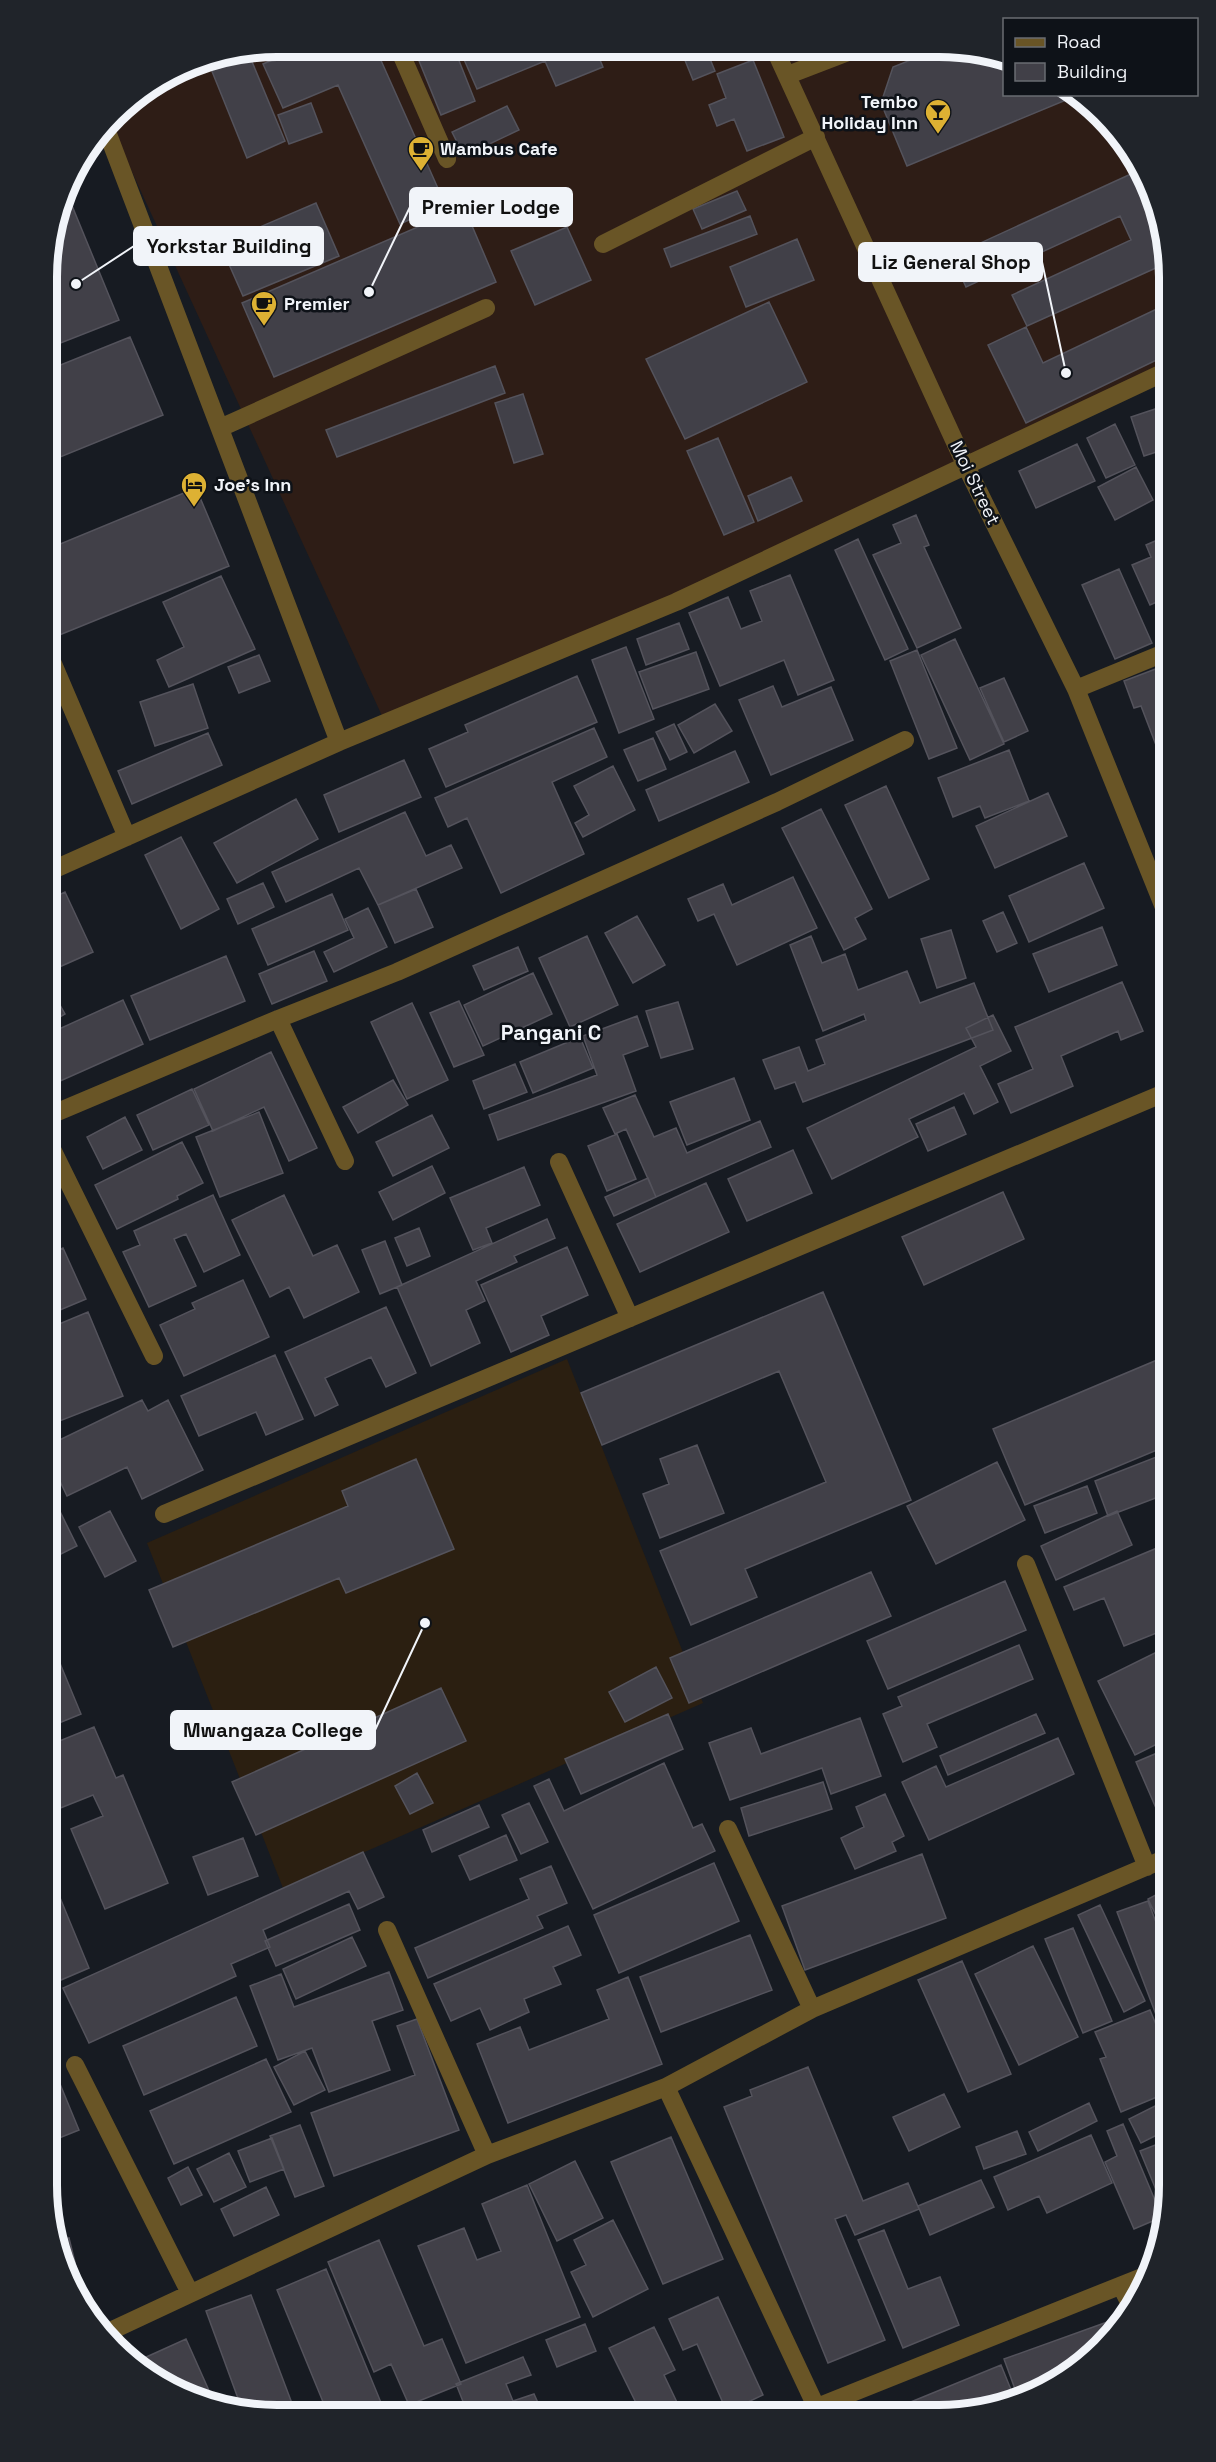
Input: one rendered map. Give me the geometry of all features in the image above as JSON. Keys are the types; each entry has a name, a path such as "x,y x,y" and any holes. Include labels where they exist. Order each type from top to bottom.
{"street":[{"path":"402,57 447,159"},
{"name":"Moi Street","path":"779,57 965,464 1076,689 1159,895"},
{"path":"788,75 835,57"},
{"path":"109,136 339,742"},
{"path":"603,244 816,137"},
{"path":"220,428 486,308"},
{"path":"57,868 339,742 676,602 1159,375"},
{"path":"1076,689 1159,655"},
{"path":"57,673 127,837"},
{"path":"57,1112 278,1019 397,972 777,802 905,740"},
{"path":"278,1019 345,1161"},
{"path":"164,1514 1159,1095"},
{"path":"57,1159 154,1356"},
{"path":"559,1162 630,1318"},
{"path":"1026,1564 1147,1867"},
{"path":"728,1829 812,2009"},
{"path":"112,2330 487,2155 666,2086 812,2009 1159,1862"},
{"path":"387,1930 487,2155"},
{"path":"75,2065 190,2293"},
{"path":"666,2086 815,2405"},
{"path":"833,2405 1137,2279"},
{"path":"1121,2286 1127,2298"}],"shaded area":[{"path":"263,57 953,57 982,61 1003,67 1003,96 1064,96 1104,132 1122,155 1136,180 1155,234 1159,263 1159,383 389,731 113,131 132,112 155,94 193,74 234,61"},
{"path":"567,1359 703,1703 283,1888 147,1543"}],"building":[{"path":"279,57 379,57 445,204 400,224 338,85 283,108 263,64"},
{"path":"417,57 458,57 475,101 441,115"},
{"path":"463,57 599,57 603,67 556,86 545,61 477,89"},
{"path":"684,57 709,57 715,71 693,80"},
{"name":"Tembo Holiday Inn","path":"918,57 953,57 982,61 1003,67 1003,96 1064,96 1068,99 907,166 881,103 893,67"},
{"path":"251,59 285,141 247,158 211,68"},
{"path":"753,60 784,137 747,151 734,119 717,126 709,105 726,98 717,74"},
{"path":"311,103 322,132 289,144 278,115"},
{"path":"507,106 519,130 464,156 452,132"},
{"path":"1132,173 1142,193 1155,234 1159,267 1027,326 1012,295 1131,240 1120,216 966,287 952,256"},
{"path":"737,191 746,210 702,229 693,209"},
{"path":"71,202 119,320 57,344 57,263 61,234"},
{"path":"316,203 339,256 243,296 220,244"},
{"path":"464,207 496,282 274,377 242,303"},
{"path":"750,216 757,234 671,267 664,249"},
{"path":"567,227 591,280 535,305 511,251"},
{"path":"797,239 814,280 746,307 730,267"},
{"path":"769,302 807,382 685,439 646,359"},
{"path":"1159,308 1159,359 1026,423 988,345 1026,327 1043,363"},
{"path":"130,337 163,415 57,458 57,366"},
{"path":"495,366 505,393 337,457 326,430"},
{"path":"523,394 543,454 514,463 495,403"},
{"path":"1159,408 1159,451 1144,456 1131,417"},
{"path":"1115,424 1135,465 1106,478 1087,438"},
{"path":"718,438 754,522 724,535 687,451"},
{"path":"1077,444 1095,481 1036,508 1019,471"},
{"path":"1136,467 1153,500 1115,520 1098,487"},
{"path":"791,477 802,501 758,521 748,496"},
{"path":"196,488 229,566 57,636 57,545"},
{"path":"916,515 929,545 924,547 961,628 917,648 873,555 901,543 893,525"},
{"path":"858,539 908,649 885,660 835,550"},
{"path":"1159,539 1159,601 1150,605 1132,565 1151,557 1146,545"},
{"path":"1119,569 1152,643 1115,659 1082,585"},
{"path":"790,575 834,680 798,695 784,660 720,686 689,613 728,597 741,629 762,621 750,591"},
{"path":"221,576 255,649 169,687 157,660 184,647 163,602"},
{"path":"679,623 689,649 646,665 637,639"},
{"path":"955,639 1004,744 970,760 921,655"},
{"path":"626,647 654,719 619,733 592,660"},
{"path":"917,650 957,748 929,759 890,661"},
{"path":"696,652 709,689 653,709 639,672"},
{"path":"259,655 270,681 239,693 228,667"},
{"path":"1159,668 1159,753 1141,706 1134,708 1124,681"},
{"path":"577,676 597,722 446,787 429,749 468,732 465,725"},
{"path":"1004,678 1028,731 1004,742 980,688"},
{"path":"193,684 208,728 155,746 140,702"},
{"path":"773,686 782,707 831,687 853,740 771,775 739,700"},
{"path":"715,704 732,731 694,753 678,725"},
{"path":"674,724 687,752 670,760 656,732"},
{"path":"594,728 607,757 552,782 584,854 501,893 467,818 448,827 435,798"},
{"path":"208,733 222,765 132,804 118,771"},
{"path":"653,738 666,769 638,781 624,750"},
{"path":"1009,750 1029,801 985,818 980,806 953,817 938,778"},
{"path":"735,751 749,782 659,821 646,790"},
{"path":"404,760 421,797 339,832 324,795"},
{"path":"613,766 635,810 583,837 575,823 589,815 574,786"},
{"path":"886,786 929,879 889,898 845,805"},
{"path":"1048,793 1067,836 995,868 976,826"},
{"path":"296,799 318,839 237,883 214,843"},
{"path":"821,809 872,909 855,918 866,939 844,950 782,828"},
{"path":"405,812 426,856 451,845 462,868 378,905 359,868 286,902 272,872"},
{"path":"181,837 219,909 181,929 145,855"},
{"path":"1084,863 1104,908 1029,942 1009,896"},
{"path":"793,877 817,928 737,965 714,914 698,921 688,899 723,884 732,905"},
{"path":"263,883 274,907 238,924 227,899"},
{"path":"416,889 433,927 395,943 378,905"},
{"path":"65,892 93,952 57,968 57,896"},
{"path":"332,894 348,930 268,965 252,929"},
{"path":"368,908 387,947 334,972 324,952 354,938 345,919"},
{"path":"1003,912 1017,943 997,952 983,921"},
{"path":"637,916 665,965 633,983 605,933"},
{"path":"1102,927 1117,965 1049,992 1033,954"},
{"path":"951,930 966,978 937,988 921,939"},
{"path":"587,936 618,1005 570,1027 539,958"},
{"path":"811,936 822,963 845,954 858,990 907,971 920,1003 974,983 993,1030 803,1102 795,1082 775,1089 763,1060 799,1047 808,1071 825,1064 816,1040 866,1020 864,1014 823,1031 790,945"},
{"path":"518,947 528,971 484,990 473,966"},
{"path":"314,951 327,981 272,1004 259,974"},
{"path":"226,956 245,1001 150,1040 131,996"},
{"path":"533,973 552,1014 483,1046 464,1005"},
{"path":"1122,982 1143,1031 1121,1040 1118,1031 1061,1056 1073,1086 1011,1113 998,1084 1033,1069 1015,1027"},
{"path":"57,1000 65,1014 57,1019"},
{"path":"123,1000 143,1044 58,1082 57,1030"},
{"path":"459,1001 484,1055 454,1067 430,1013"},
{"path":"678,1002 693,1049 661,1058 646,1011"},
{"path":"412,1003 448,1080 407,1099 371,1022"},
{"path":"993,1015 1011,1051 980,1066 998,1102 974,1114 964,1093 909,1119 918,1137 832,1179 807,1128 976,1047 966,1028"},
{"path":"637,1016 648,1046 623,1055 636,1091 498,1140 489,1115 597,1075 583,1036"},
{"path":"580,1037 593,1068 533,1093 520,1062"},
{"path":"271,1052 317,1148 289,1161 264,1107 213,1131 194,1089"},
{"path":"515,1064 527,1092 484,1109 473,1081"},
{"path":"734,1078 750,1120 687,1145 670,1102"},
{"path":"393,1080 408,1105 358,1133 343,1107"},
{"path":"192,1089 209,1125 153,1150 137,1115"},
{"path":"635,1095 654,1137 676,1128 687,1153 760,1121 771,1147 656,1197 626,1129 615,1134 603,1108"},
{"path":"954,1107 966,1134 928,1151 916,1124"},
{"path":"259,1112 283,1173 220,1197 196,1137"},
{"path":"432,1115 449,1148 393,1176 376,1142"},
{"path":"125,1117 142,1150 103,1169 87,1137"},
{"path":"617,1134 636,1179 607,1191 588,1146"},
{"path":"182,1142 203,1183 177,1196 178,1199 117,1229 95,1185"},
{"path":"793,1150 812,1193 747,1221 728,1179"},
{"path":"432,1166 445,1193 393,1220 379,1192"},
{"path":"524,1167 540,1205 486,1228 492,1243 473,1250 450,1198"},
{"path":"648,1178 656,1197 614,1216 605,1197"},
{"path":"706,1183 729,1232 640,1272 617,1224"},
{"path":"1003,1192 1024,1239 924,1285 902,1237"},
{"path":"213,1195 240,1255 204,1272 186,1234 174,1239 196,1286 149,1307 123,1252 140,1245 134,1231"},
{"path":"284,1195 313,1256 337,1245 359,1292 304,1318 289,1287 270,1297 232,1220"},
{"path":"547,1219 555,1238 514,1256 517,1262 476,1281 485,1301 466,1310 480,1343 431,1366 397,1287"},
{"path":"419,1228 430,1256 407,1266 395,1238"},
{"path":"385,1241 402,1285 380,1294 362,1250"},
{"path":"567,1247 588,1295 541,1316 549,1335 511,1352 481,1285"},
{"path":"63,1248 86,1299 60,1310 57,1303 57,1251"},
{"path":"243,1280 269,1337 184,1376 160,1325 195,1309 192,1303"},
{"path":"823,1292 911,1500 745,1569 757,1597 691,1625 660,1551 826,1482 779,1371 602,1445 581,1393"},
{"path":"386,1307 416,1373 386,1387 371,1357 325,1378 338,1405 315,1416 285,1352"},
{"path":"88,1312 123,1396 57,1422 57,1325"},
{"path":"275,1355 303,1419 266,1435 256,1412 199,1436 181,1396"},
{"path":"1159,1359 1159,1449 1025,1505 993,1429"},
{"path":"142,1400 148,1411 168,1400 203,1470 142,1499 127,1467 67,1496 57,1475 57,1441"},
{"path":"697,1445 724,1513 660,1538 643,1494 669,1484 660,1459"},
{"path":"1159,1456 1159,1497 1108,1516 1095,1481"},
{"path":"416,1459 454,1549 346,1593 339,1578 173,1647 149,1590 348,1506 342,1491"},
{"path":"997,1462 1025,1520 936,1564 907,1506"},
{"path":"1087,1486 1097,1513 1045,1533 1034,1506"},
{"path":"57,1505 77,1546 57,1556"},
{"path":"110,1511 136,1561 105,1577 79,1527"},
{"path":"1117,1511 1132,1545 1056,1580 1041,1546"},
{"path":"1159,1547 1159,1632 1124,1646 1104,1598 1074,1610 1064,1587"},
{"path":"871,1572 891,1616 689,1703 670,1658"},
{"path":"1005,1581 1026,1630 888,1689 867,1641"},
{"path":"1019,1645 1033,1679 927,1724 937,1747 903,1762 883,1714 902,1706 898,1697"},
{"path":"1159,1651 1159,1743 1135,1755 1098,1681"},
{"path":"57,1656 81,1714 57,1724"},
{"path":"656,1667 672,1698 625,1722 609,1692"},
{"path":"441,1688 466,1741 256,1835 232,1782"},
{"path":"668,1714 683,1749 581,1794 565,1759"},
{"path":"1036,1714 1045,1733 948,1775 940,1756"},
{"path":"860,1718 881,1776 831,1794 822,1768 730,1800 709,1743 751,1728 761,1754"},
{"path":"94,1727 116,1778 123,1775 168,1883 105,1909 71,1829 103,1816 93,1795 58,1809 57,1742"},
{"path":"1058,1738 1074,1774 929,1840 902,1782 936,1766 946,1787"},
{"path":"1159,1752 1159,1815 1136,1762"},
{"path":"664,1763 693,1828 702,1824 715,1851 593,1909 534,1786 549,1779 564,1811"},
{"path":"417,1773 433,1803 410,1814 395,1786"},
{"path":"823,1782 832,1809 749,1836 741,1808"},
{"path":"885,1794 904,1836 892,1842 896,1851 855,1869 841,1838 864,1827 856,1807"},
{"path":"529,1803 548,1842 521,1854 502,1815"},
{"path":"479,1805 489,1827 432,1852 423,1830"},
{"path":"506,1835 517,1860 470,1880 459,1856"},
{"path":"243,1838 258,1876 208,1895 193,1857"},
{"path":"363,1852 384,1897 358,1909 349,1891 263,1930 270,1947 231,1964 236,1976 89,2043 63,1988"},
{"path":"922,1854 946,1918 805,1970 782,1906"},
{"path":"714,1863 739,1921 619,1973 594,1915"},
{"path":"551,1866 567,1903 537,1916 543,1928 428,1978 415,1948 529,1899 520,1879"},
{"path":"57,1890 89,1968 57,1982"},
{"path":"1159,1893 1159,1922 1148,1899"},
{"path":"1148,1901 1159,1930 1159,2022 1117,1912"},
{"path":"349,1904 360,1930 276,1966 265,1941"},
{"path":"1100,1905 1145,2001 1124,2012 1078,1915"},
{"path":"568,1926 581,1955 553,1967 561,1984 524,1999 529,2012 490,2030 480,2008 451,2021 434,1984"},
{"path":"1073,1928 1112,2021 1083,2033 1045,1939"},
{"path":"750,1935 772,1990 661,2032 640,1977"},
{"path":"352,1937 366,1966 296,1999 283,1969"},
{"path":"1033,1946 1078,2037 1019,2065 975,1974"},
{"path":"962,1961 1011,2074 968,2092 918,1980"},
{"path":"389,1972 403,2010 372,2021 390,2070 329,2092 312,2048 278,2060 250,1986 281,1974 294,2007"},
{"path":"628,1977 662,2064 508,2123 477,2044 520,2027 529,2050 609,2019 597,1990"},
{"path":"236,1997 257,2046 144,2095 123,2046"},
{"path":"1150,2010 1159,2032 1159,2096 1121,2112 1100,2059 1106,2057 1095,2032"},
{"path":"417,2019 459,2130 334,2176 311,2113 415,2075 397,2026"},
{"path":"305,2051 325,2090 294,2105 274,2067"},
{"path":"266,2059 291,2112 174,2164 150,2111"},
{"path":"808,2067 863,2201 908,2183 919,2209 855,2235 846,2215 835,2219 885,2340 828,2363 724,2107 752,2096 750,2090"},
{"path":"60,2084 79,2130 57,2139 57,2085"},
{"path":"944,2094 960,2127 909,2151 893,2117"},
{"path":"1089,2103 1097,2121 1038,2151 1029,2132"},
{"path":"1159,2104 1159,2134 1141,2143 1129,2119"},
{"path":"1123,2124 1158,2207 1156,2220 1134,2229 1105,2162 1117,2156 1107,2131"},
{"path":"300,2125 324,2186 295,2197 270,2136"},
{"path":"1017,2131 1026,2154 984,2169 976,2147"},
{"path":"1091,2135 1112,2183 1047,2213 1039,2196 1008,2210 994,2177"},
{"path":"671,2137 723,2259 663,2284 611,2162"},
{"path":"272,2138 284,2169 250,2182 238,2151"},
{"path":"1159,2144 1159,2197 1140,2151"},
{"path":"229,2153 246,2187 214,2202 197,2169"},
{"path":"575,2161 603,2218 557,2241 529,2184"},
{"path":"188,2167 202,2195 181,2205 168,2178"},
{"path":"981,2180 994,2207 930,2235 918,2206"},
{"path":"527,2185 580,2317 466,2363 418,2246 464,2228 477,2260 501,2251 482,2204"},
{"path":"266,2187 279,2215 234,2236 221,2209"},
{"path":"613,2220 648,2289 593,2317 571,2272 586,2265 574,2240"},
{"path":"884,2230 908,2289 940,2277 959,2325 903,2348 858,2240"},
{"path":"69,2238 80,2281 74,2269 64,2239"},
{"path":"379,2240 424,2346 442,2339 461,2384 409,2405 391,2364 374,2372 328,2262"},
{"path":"326,2269 382,2405 324,2405 277,2290"},
{"path":"251,2295 293,2405 263,2405 239,2402 206,2311"},
{"path":"718,2297 763,2395 742,2405 724,2405 697,2344 683,2350 669,2319"},
{"path":"1110,2322 1084,2350 1061,2368 1016,2391 1004,2359"},
{"path":"585,2324 596,2351 557,2367 546,2340"},
{"path":"654,2327 675,2370 664,2375 678,2405 637,2405 609,2348"},
{"path":"186,2339 211,2394 180,2382 143,2359"},
{"path":"523,2357 531,2375 506,2384 513,2401 534,2394 539,2405 464,2405 456,2384"},
{"path":"1001,2365 1012,2392 982,2401 953,2405 903,2405"}],"place":[{"name":"Tembo Holiday Inn","path":"938,135"},
{"name":"Wambus Cafe","path":"421,172"},
{"name":"Yorkstar Building","path":"76,284"},
{"name":"Premier Lodge","path":"369,292"},
{"name":"Premier","path":"264,327"},
{"name":"Liz General Shop","path":"1066,373"},
{"name":"Joe's Inn","path":"194,508"},
{"name":"Mwangaza College","path":"425,1623"}],"district":[{"name":"Pangani C","path":"551,1033"}]}
